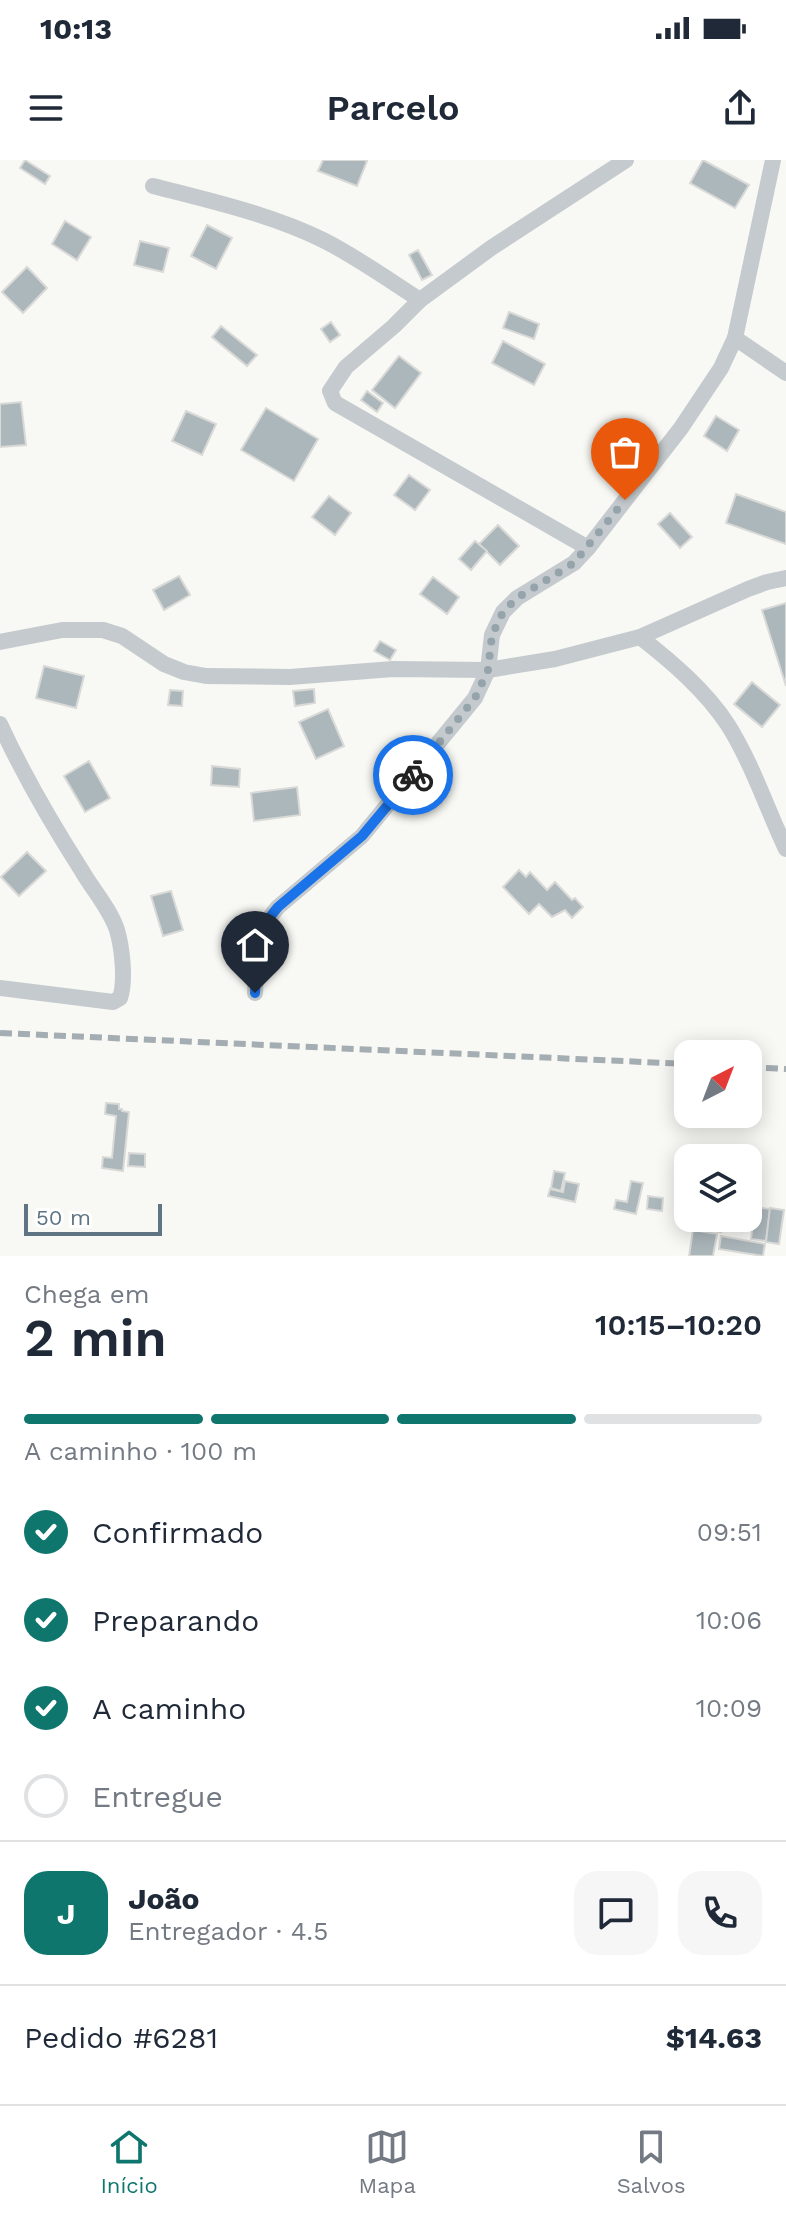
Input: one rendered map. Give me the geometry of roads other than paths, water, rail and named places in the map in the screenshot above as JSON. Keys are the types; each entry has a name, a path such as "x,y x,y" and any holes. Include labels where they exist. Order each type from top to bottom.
{"street":[{"path":"588,548 335,403 330,391 346,367 420,300 491,248 626,160"},
{"path":"255,993 259,944 266,920 362,836 466,710 488,670 492,635 503,612 517,598 574,563 588,548 681,428 721,368 735,338 773,160"},
{"path":"153,186 253,212 288,225 358,260 420,300"},
{"path":"735,338 786,373"},
{"path":"0,642 62,630 103,630 122,636 164,664 206,676 290,677 393,669 488,670 555,659 640,637 748,589 786,578"},
{"path":"640,637 709,699 728,724 786,849"},
{"path":"0,724 110,916 120,943 124,988 120,998 113,1002 0,988"}],"railway":[{"path":"0,1033 674,1063"},
{"path":"762,1068 786,1069"}]}
